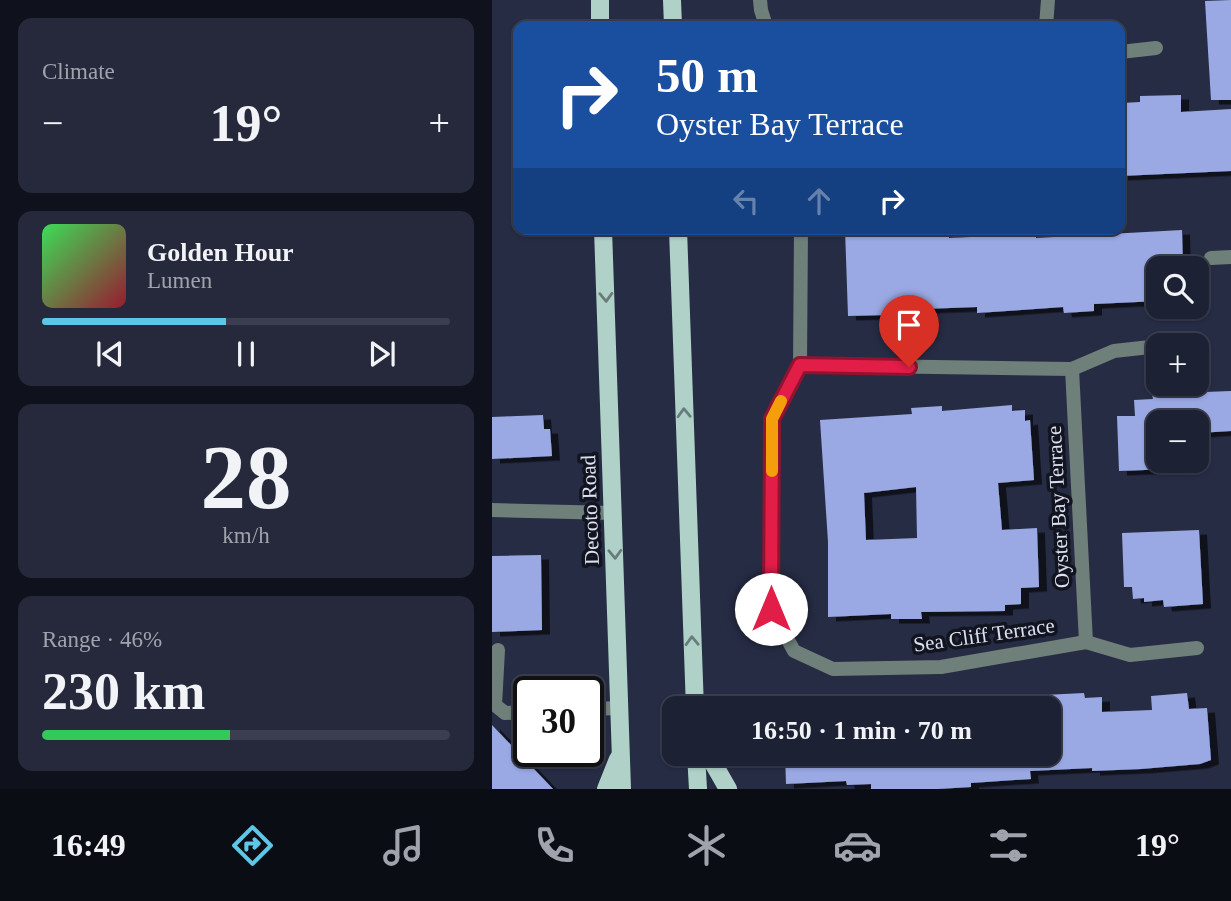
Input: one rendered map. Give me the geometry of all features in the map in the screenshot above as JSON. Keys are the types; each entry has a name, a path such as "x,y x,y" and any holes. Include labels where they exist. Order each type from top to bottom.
{"main road":[{"path":"600,0 600,21"},
{"path":"672,0 673,21"},
{"name":"Decoto Road","path":"603,235 622,789"},
{"path":"678,235 695,696"},
{"path":"606,789 621,752"},
{"path":"697,766 698,789"},
{"path":"715,766 728,789"}],"street":[{"path":"760,0 764,21"},
{"path":"1046,21 1048,0"},
{"path":"1125,51 1156,48"},
{"name":"Sea Cliff Terrace","path":"801,235 800,365 772,419 771,609 794,651 833,669 941,667 1086,642 1130,655 1197,648"},
{"path":"1211,258 1231,257"},
{"path":"800,365 1072,369 1114,351 1146,347"},
{"name":"Oyster Bay Terrace","path":"1072,369 1086,642"},
{"path":"492,510 613,513"},
{"path":"498,650 495,705 499,717"},
{"path":"604,708 620,708"}],"building":[{"path":"1232,0 1232,100 1211,100 1205,1"},
{"path":"1181,95 1181,112 1232,109 1232,171 1125,176 1125,103 1140,102 1140,96"},
{"path":"1182,230 1183,256 1146,256 1146,302 1094,304 1094,311 1064,313 1063,307 977,313 977,307 923,309 923,314 848,316 845,235 949,235 949,238 1036,235 1036,238"},
{"path":"1232,391 1232,431 1209,432 1209,410 1146,410 1146,470 1119,471 1117,416 1135,416 1134,400 1153,399 1152,396 1209,396 1209,392"},
{"path":"1012,405 1012,411 1025,410 1025,421 1030,420 1034,480 998,483 1002,530 1037,528 1039,587 1021,588 1021,604 1005,605 1005,611 921,612 922,619 891,619 891,614 828,617 828,542 820,420 912,414 911,408 942,406 942,411","holes":["916,487 917,538 866,540 864,493"]},
{"path":"543,415 544,429 550,429 552,456 492,459 492,417"},
{"path":"1199,530 1203,604 1164,607 1163,600 1144,602 1144,598 1133,599 1132,587 1124,587 1122,533"},
{"path":"541,555 542,630 492,632 492,556"},
{"path":"1084,693 1085,698 1102,697 1102,712 1152,710 1151,696 1187,693 1189,709 1207,708 1211,760 1200,764 1141,769 1030,771 1031,779 971,783 971,787 937,789 871,789 871,784 847,785 846,781 786,784 785,766 1061,766 1061,696 1044,695"},
{"path":"492,725 513,747 513,767 532,767 553,789 492,789"}],"slow traffic":[{"path":"772,471 772,419 781,401"}],"route":[{"path":"771,609 772,419 800,365 909,367"}]}
